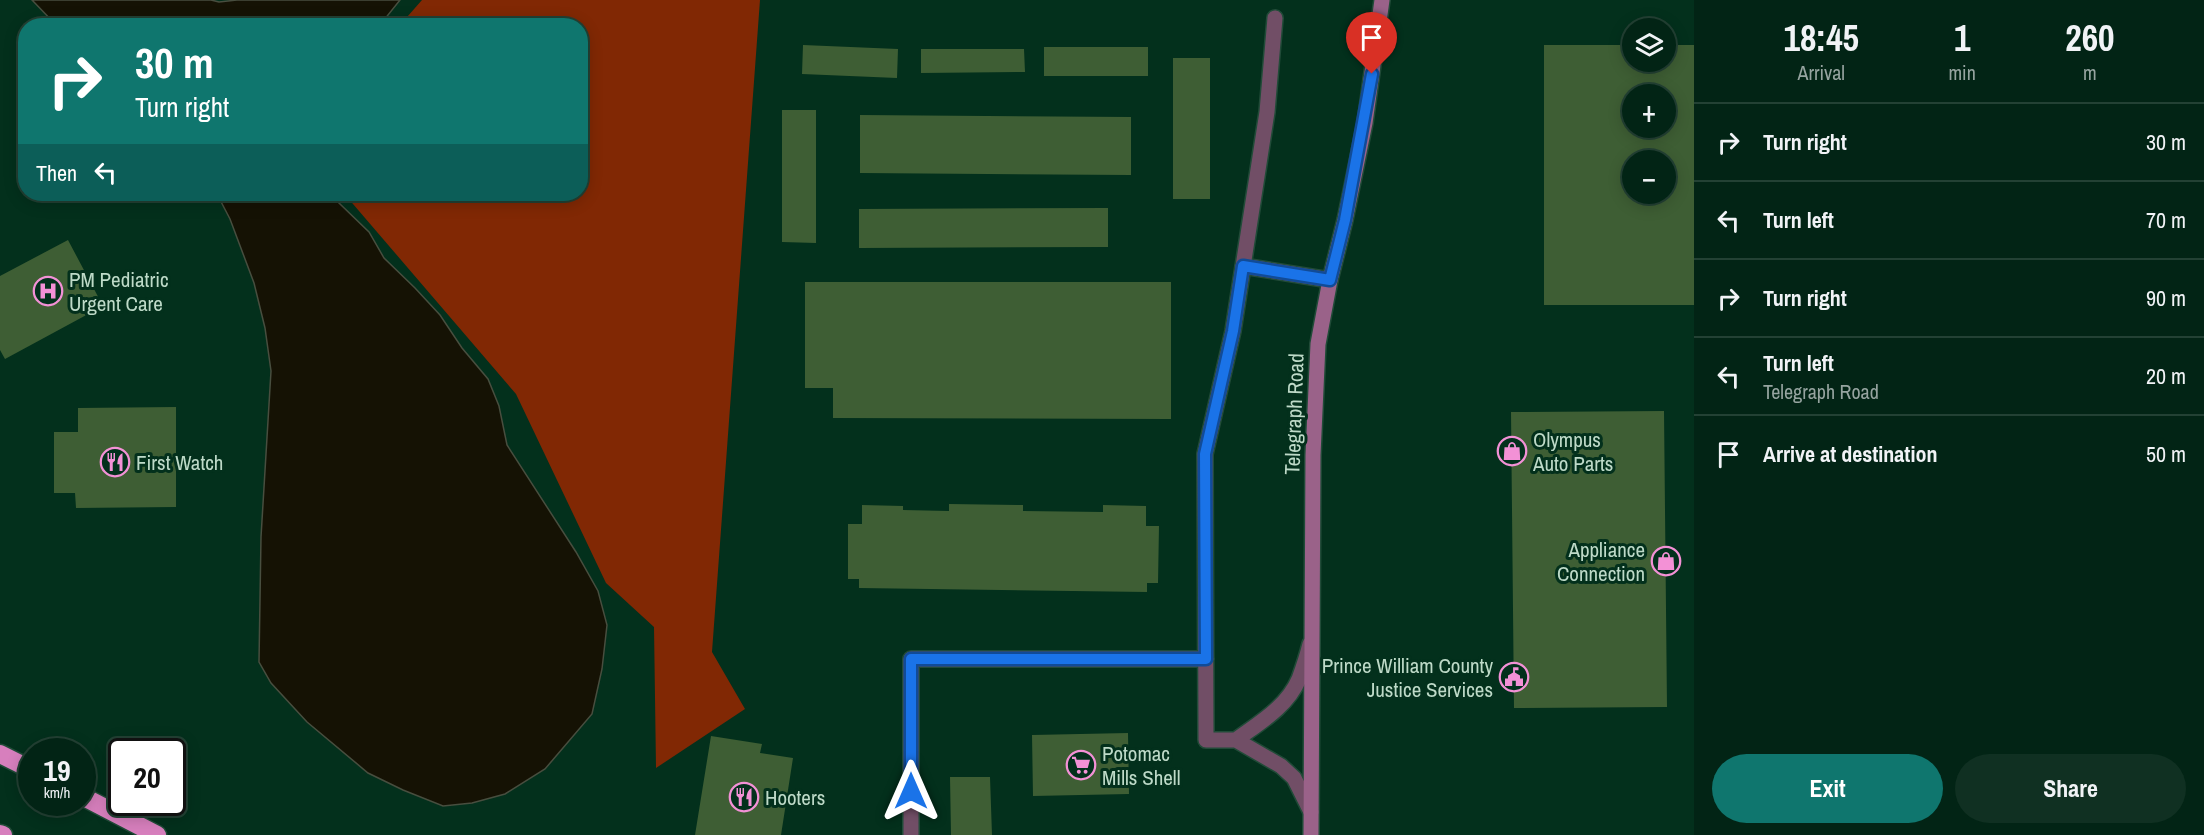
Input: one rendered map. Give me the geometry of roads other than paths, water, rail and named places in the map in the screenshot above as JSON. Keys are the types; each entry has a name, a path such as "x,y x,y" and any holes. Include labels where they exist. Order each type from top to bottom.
{"highway":[{"path":"0,754 18,763"},
{"path":"96,803 158,835"}],"main road":[{"name":"Telegraph Road","path":"1311,835 1315,380 1318,344 1365,123 1382,0"}],"lane":[{"path":"1275,18 1267,112 1233,331 1205,454 1206,740 1236,740 1281,766 1294,777 1311,812"},
{"path":"1243,266 1330,280"},
{"path":"1236,740 1269,717 1288,697 1298,681 1312,638"},
{"path":"911,835 911,659 1206,659"}],"place":[{"name":"PM Pediatric Urgent Care","path":"48,291"},
{"name":"Olympus Auto Parts","path":"1512,451"},
{"name":"First Watch","path":"115,462"},
{"name":"Appliance Connection","path":"1666,561"},
{"name":"Prince William County Justice Services","path":"1514,677"},
{"name":"Potomac Mills Shell","path":"1081,765"},
{"name":"Hooters","path":"744,797"}]}
